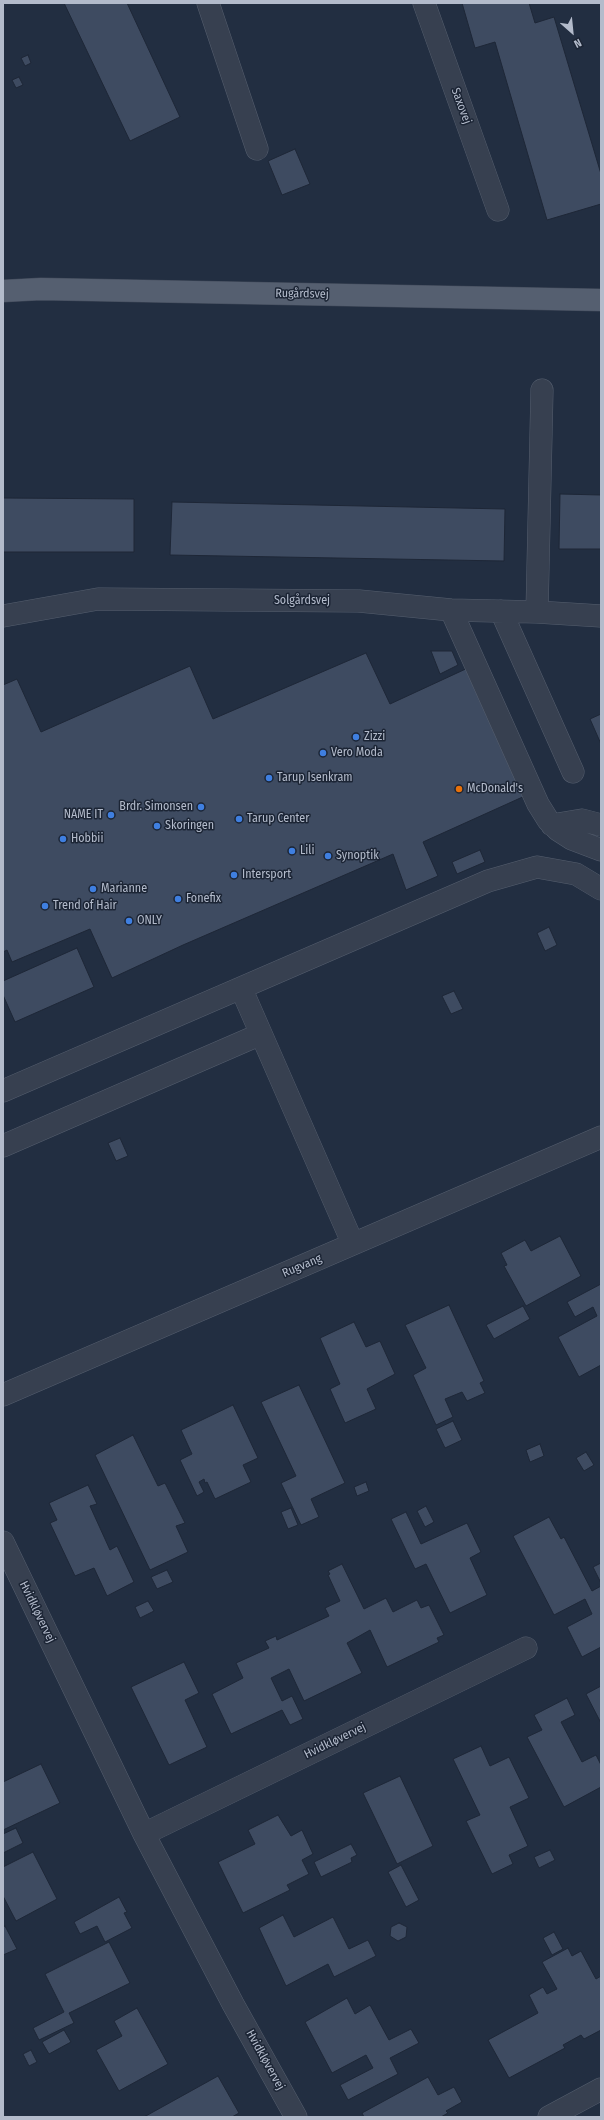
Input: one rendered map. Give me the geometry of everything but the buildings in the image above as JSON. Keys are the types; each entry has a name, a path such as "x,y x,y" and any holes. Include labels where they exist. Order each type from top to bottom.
{"main road":[{"name":"Rugårdsvej","path":"3,291 41,289 601,300"}],"street":[{"path":"208,3 257,149"},
{"name":"Saxovej","path":"424,3 498,210"},
{"path":"537,612 542,390"},
{"name":"Solgårdsvej","path":"3,616 98,599 359,601 451,610 501,610 601,616"},
{"path":"451,610 538,804 552,825 572,839 601,850"},
{"path":"501,610 573,772"},
{"path":"552,825 582,820 601,825"},
{"path":"3,1091 488,881 537,867 576,874 601,889"},
{"path":"241,988 353,1244"},
{"path":"3,1146 262,1034"},
{"name":"Rugvang","path":"3,1395 601,1137"},
{"name":"Hvidkløvervej","path":"3,1542 144,1834 233,2004 296,2117"},
{"name":"Hvidkløvervej","path":"144,1834 526,1648"},
{"path":"549,2117 601,2089"}],"place":[{"name":"Zizzi","path":"356,737"},
{"name":"Vero Moda","path":"323,753"},
{"name":"Tarup Isenkram","path":"269,778"},
{"name":"McDonald's","path":"459,789"},
{"name":"Brdr. Simonsen","path":"201,807"},
{"name":"NAME IT","path":"111,815"},
{"name":"Tarup Center","path":"239,819"},
{"name":"Skoringen","path":"157,826"},
{"name":"Hobbii","path":"63,839"},
{"name":"Lili","path":"292,851"},
{"name":"Synoptik","path":"328,856"},
{"name":"Intersport","path":"234,875"},
{"name":"Marianne","path":"93,889"},
{"name":"Fonefix","path":"178,899"},
{"name":"Trend of Hair","path":"45,906"},
{"name":"ONLY","path":"129,921"}]}
